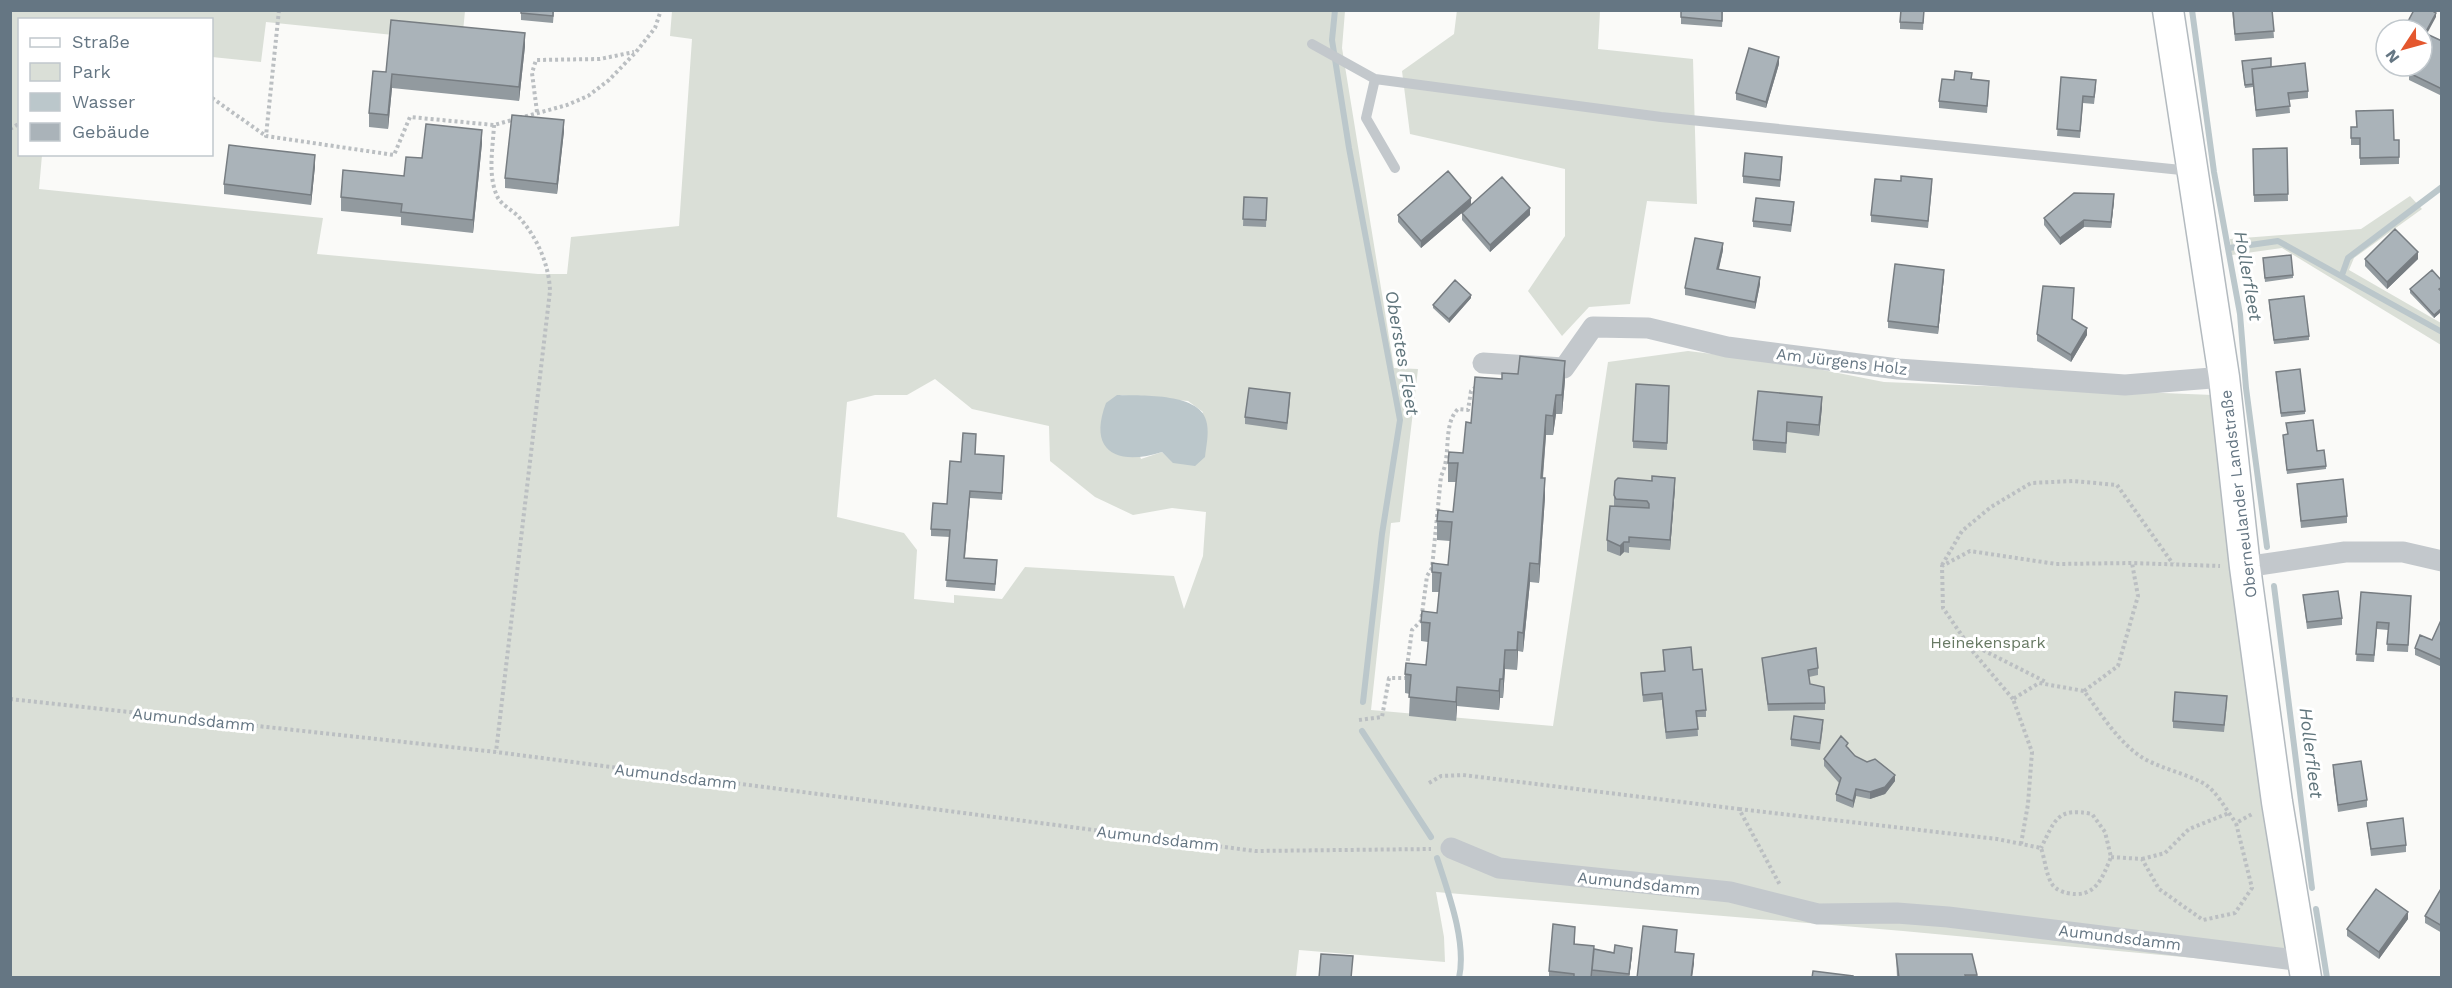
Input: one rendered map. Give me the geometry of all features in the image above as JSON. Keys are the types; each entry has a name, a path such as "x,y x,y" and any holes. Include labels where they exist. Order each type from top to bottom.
{"street":[{"name":"Oberneulander Landstraße","path":"2168,10 2224,377 2245,567 2277,802 2304,969"},
{"name":"Am Jürgens Holz","path":"1483,363 1564,368 1593,327 1626,327 1648,328 1727,347 1898,369 2125,385 2224,377"},
{"path":"2245,567 2345,552 2403,552 2442,561"},
{"name":"Aumundsdamm","path":"1451,848 1499,868 1730,892 1818,914 1897,912 1948,917 2304,969"}],"lane":[{"path":"1312,44 1375,79 1661,117 2191,171"},
{"path":"1375,79 1366,118 1395,168"}],"path":[{"path":"266,136 279,10"},
{"path":"213,99 266,136 394,155 410,117 494,124 588,96 609,81 636,52 655,28 661,10"},
{"path":"537,112 532,73 536,60 600,59 636,52"},
{"path":"494,124 491,179 499,200 518,216 532,235 549,270 550,291 496,752"},
{"path":"1359,720 1382,717 1389,678 1406,678 1412,630 1421,621 1427,576 1432,568 1441,476 1446,466 1452,416 1458,409 1468,410 1472,391 1480,383 1483,363"},
{"path":"2021,844 2028,804 2031,752 2013,699 1966,642 1943,608 1942,566 1962,531 1991,507 2031,483 2073,481 2117,484 2173,565"},
{"path":"1942,566 1970,551 2056,564 2132,563 2245,567"},
{"path":"2085,691 2118,666 2138,596 2132,563"},
{"path":"1966,642 2050,685"},
{"path":"2013,699 2039,683 2085,691 2109,725 2140,757 2170,772 2204,783 2236,823 2252,888 2235,913 2202,920 2159,889 2142,859"},
{"name":"Aumundsdamm","path":"10,699 496,752 1255,851 1451,848"},
{"path":"1429,783 1441,776 1463,775 2042,848"},
{"path":"2236,823 2277,802"},
{"path":"1739,809 1792,907"},
{"path":"2073,810 2092,814 2105,832 2111,857 2094,890 2086,894 2073,894 2062,892 2052,885 2042,848 2056,818 2073,810"},
{"path":"2111,857 2142,859 2165,853 2189,830 2229,813"}],"green space":[{"path":"1457,10 1600,11 1598,49 1693,59 1697,204 1647,201 1630,304 1589,307 1562,336 1528,291 1565,236 1565,169 1410,134 1402,71 1454,34"},
{"name":"Heinekenspark","path":"10,11 465,11 462,42 266,22 261,62 213,57 213,18 18,18 18,156 42,156 39,189 323,218 317,254 538,274 567,274 571,237 679,226 692,39 670,36 672,11 1345,11 1342,48 1394,368 1418,369 1400,522 1391,523 1371,710 1553,726 1608,362 1688,351 1787,363 1884,382 2213,395 2290,967 1903,931 1436,892 1444,937 1445,962 1299,950 1296,977 11,977","holes":["935,379 972,409 1049,426 1050,461 1095,497 1133,515 1172,508 1206,512 1203,556 1184,609 1174,576 1025,567 1002,599 954,595 954,603 914,599 917,550 904,533 837,517 847,402 875,395 907,395","1117,395 1188,401 1203,412 1174,463 1162,452 1141,459"]},
{"path":"2410,196 2422,209 2354,258 2349,270 2441,323 2441,345 2282,248 2232,255 2230,239 2361,229"}],"water":[{"path":"1117,395 1170,398 1195,406 1203,414 1207,424 1205,457 1195,466 1173,463 1162,452 1132,457 1120,456 1111,451 1104,444 1101,420 1106,403"}],"building":[{"path":"521,10 553,10 553,16 521,13"},
{"path":"1681,10 1722,10 1722,21 1681,17"},
{"path":"1901,10 1924,10 1923,23 1900,22"},
{"path":"2233,10 2272,10 2274,31 2235,34"},
{"path":"2414,10 2431,10 2436,13 2433,18 2410,18"},
{"path":"391,20 525,33 519,87 392,74 388,115 369,113 373,71 386,72"},
{"path":"2434,37 2442,41 2442,89 2419,78 2434,78"},
{"path":"1749,48 1779,57 1766,102 1736,93"},
{"path":"2271,58 2271,67 2252,69 2253,84 2245,85 2242,61"},
{"path":"2305,63 2308,91 2288,93 2290,106 2256,110 2252,69"},
{"path":"1955,71 1972,73 1971,79 1989,81 1987,106 1939,101 1942,79 1954,80"},
{"path":"2061,77 2096,80 2094,97 2083,96 2080,131 2057,129"},
{"path":"2393,110 2394,140 2399,140 2399,157 2360,158 2360,138 2351,138 2351,127 2357,127 2356,111"},
{"path":"512,115 564,120 557,184 505,178"},
{"path":"426,124 482,130 473,220 401,212 402,204 341,197 343,170 404,176 406,157 422,158"},
{"path":"229,145 315,155 311,195 224,184"},
{"path":"2287,148 2288,194 2254,195 2253,149"},
{"path":"1745,153 1782,157 1780,180 1743,176"},
{"path":"1448,171 1471,198 1421,241 1398,215"},
{"path":"1901,176 1932,179 1928,221 1871,215 1875,179 1901,181"},
{"path":"1502,177 1530,208 1490,245 1462,213"},
{"path":"2074,193 2114,194 2111,222 2084,220 2060,238 2044,218"},
{"path":"1244,197 1267,198 1266,220 1243,219"},
{"path":"1756,198 1794,202 1791,225 1753,221"},
{"path":"2395,229 2418,252 2387,282 2365,259"},
{"path":"1695,238 1723,243 1717,269 1760,277 1755,302 1685,288"},
{"path":"2291,255 2293,275 2265,278 2263,258"},
{"path":"1895,264 1944,270 1938,327 1888,321"},
{"path":"2432,270 2442,281 2442,287 2439,289 2442,292 2442,308 2434,315 2410,289"},
{"path":"1455,280 1471,295 1449,319 1433,305"},
{"path":"2043,286 2074,288 2072,319 2087,328 2071,355 2037,334"},
{"path":"2304,296 2309,336 2274,340 2269,300"},
{"path":"1520,356 1565,361 1562,395 1556,395 1553,416 1546,415 1541,478 1545,478 1539,564 1530,563 1523,633 1518,632 1517,650 1505,650 1503,679 1500,679 1499,691 1457,687 1456,702 1409,697 1411,675 1405,674 1406,663 1426,665 1430,623 1421,622 1422,611 1437,613 1441,573 1432,572 1432,563 1448,565 1452,522 1437,521 1438,510 1453,512 1458,463 1448,463 1449,452 1463,453 1466,422 1471,423 1475,377 1502,379 1502,373 1518,374"},
{"path":"2300,369 2305,411 2281,413 2276,372"},
{"path":"1636,384 1669,386 1667,443 1633,441"},
{"path":"1249,388 1290,393 1287,423 1245,417"},
{"path":"1758,391 1822,397 1819,425 1787,422 1786,443 1753,440"},
{"path":"2313,420 2317,451 2324,450 2326,466 2287,470 2283,435 2288,434 2286,423"},
{"path":"963,433 976,434 975,454 1004,456 1002,493 970,491 964,558 997,560 995,584 946,580 950,530 931,529 933,503 947,504 950,461 961,462"},
{"path":"1652,476 1675,478 1670,540 1629,537 1629,542 1624,542 1620,546 1607,540 1610,506 1649,508 1647,501 1616,499 1615,481 1618,478 1652,481"},
{"path":"2343,479 2347,516 2301,521 2297,484"},
{"path":"2338,591 2342,618 2307,622 2303,595"},
{"path":"2361,592 2411,596 2408,645 2387,644 2389,623 2377,622 2374,655 2356,654"},
{"path":"2442,618 2442,660 2415,648 2420,635 2432,640"},
{"path":"1691,647 1693,670 1702,669 1706,710 1696,711 1698,729 1666,732 1662,693 1643,695 1641,673 1665,671 1663,650"},
{"path":"1816,648 1818,668 1808,670 1810,684 1824,687 1825,703 1768,704 1762,658"},
{"path":"2175,692 2227,696 2224,725 2173,721"},
{"path":"1794,716 1823,720 1820,743 1791,739"},
{"path":"1841,736 1855,756 1867,762 1875,759 1895,775 1885,787 1870,792 1856,789 1853,801 1836,794 1841,778 1824,759"},
{"path":"2361,761 2367,800 2338,805 2333,765"},
{"path":"2403,818 2406,845 2371,849 2367,823"},
{"path":"2442,887 2442,926 2425,916"},
{"path":"2376,889 2408,912 2379,952 2347,929"},
{"path":"1553,924 1575,927 1574,944 1594,946 1591,978 1574,978 1574,974 1549,971"},
{"path":"1643,926 1677,930 1675,952 1694,954 1691,978 1637,978"},
{"path":"1615,945 1632,948 1629,974 1592,970 1594,949 1614,953"},
{"path":"1321,954 1353,956 1351,978 1319,978"},
{"path":"1896,954 1972,954 1977,975 1965,975 1966,978 1899,978"},
{"path":"1813,971 1853,976 1853,978 1812,978"}],"waterway":[{"name":"Oberstes Fleet","path":"1335,10 1332,40 1349,148 1400,420 1382,534 1363,702"},
{"name":"Hollerfleet","path":"2192,10 2214,172 2240,314 2246,388 2267,547"},
{"path":"2342,275 2348,258 2442,187"},
{"path":"2229,248 2278,241 2442,332"},
{"name":"Hollerfleet","path":"2274,586 2312,888"},
{"name":"Oberstes Fleet","path":"1362,731 1431,837"},
{"name":"Oberstes Fleet","path":"1437,858 1451,901 1458,933 1461,964 1459,978"},
{"name":"Hollerfleet","path":"2316,909 2327,978"}]}
